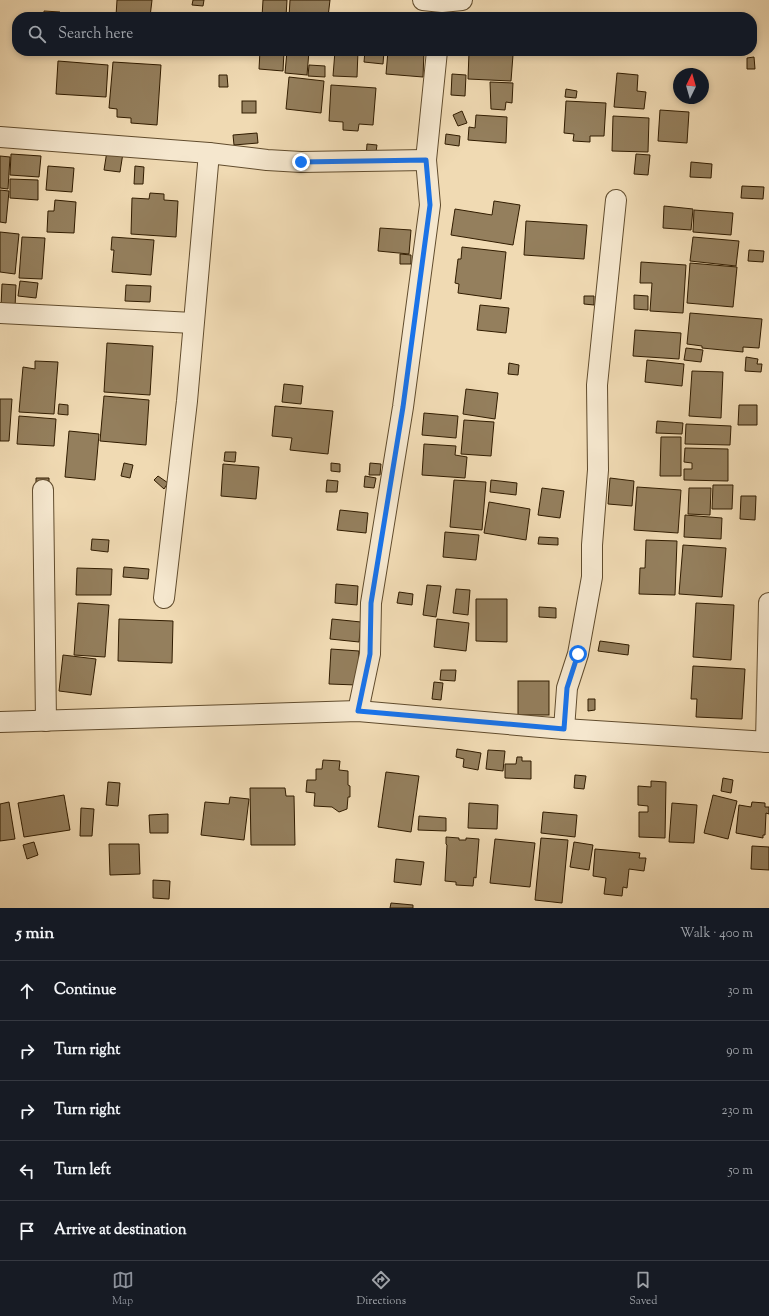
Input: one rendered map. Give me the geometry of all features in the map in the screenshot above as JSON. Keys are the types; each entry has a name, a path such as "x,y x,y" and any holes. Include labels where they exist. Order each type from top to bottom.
{"street":[{"path":"435,6 462,0"},
{"path":"358,711 370,654 371,603 403,407 430,205 426,160 436,56"},
{"path":"0,137 209,153 267,160 301,162 426,160"},
{"path":"164,598 187,401 209,153"},
{"path":"564,729 567,688 578,654 592,577 592,545 598,470 597,385 616,200"},
{"path":"0,313 193,323"},
{"path":"43,490 46,721"},
{"path":"0,722 358,711 564,729 768,742 769,603"}],"building":[{"path":"117,0 152,0 151,12 116,12"},
{"path":"193,0 204,0 203,6 192,5"},
{"path":"263,0 287,0 286,12 262,12"},
{"path":"290,0 330,0 329,12 289,12"},
{"path":"260,56 284,56 283,71 259,69"},
{"path":"287,56 309,56 307,75 285,73"},
{"path":"335,56 358,56 357,77 333,76"},
{"path":"365,56 384,56 383,64 364,62"},
{"path":"388,56 424,56 423,77 386,74"},
{"path":"469,56 513,56 511,81 468,79"},
{"path":"754,57 755,69 747,69 747,58"},
{"path":"58,61 108,65 106,97 56,94"},
{"path":"113,62 161,65 157,125 131,123 131,118 117,117 117,109 109,108"},
{"path":"309,65 325,66 325,77 308,76"},
{"path":"617,73 638,75 637,91 646,92 644,109 614,107"},
{"path":"452,74 466,75 465,96 451,95"},
{"path":"219,75 227,75 228,87 219,87"},
{"path":"289,77 324,81 321,113 286,109"},
{"path":"490,82 513,83 512,103 506,102 505,110 491,109"},
{"path":"331,85 376,88 373,125 359,124 358,131 343,130 343,122 329,121"},
{"path":"566,89 577,91 576,98 565,97"},
{"path":"242,101 256,101 256,113 242,113"},
{"path":"566,101 606,103 604,136 590,136 590,142 573,141 574,134 564,133"},
{"path":"660,110 689,112 687,143 658,141"},
{"path":"462,111 467,123 458,126 453,115"},
{"path":"476,115 507,117 506,143 468,140 469,127 475,128"},
{"path":"613,116 649,118 648,152 612,151"},
{"path":"257,133 258,143 234,145 233,135"},
{"path":"446,134 460,136 459,146 445,144"},
{"path":"367,144 377,145 375,159 366,158"},
{"path":"107,151 123,153 120,172 104,170"},
{"path":"11,154 41,156 39,177 10,175"},
{"path":"636,154 650,155 648,175 634,174"},
{"path":"0,156 10,157 8,189 0,188"},
{"path":"691,162 712,164 711,178 690,177"},
{"path":"48,166 74,168 72,192 46,190"},
{"path":"135,166 144,167 143,184 134,184"},
{"path":"10,179 38,180 38,200 10,198"},
{"path":"742,186 764,187 763,199 741,198"},
{"path":"0,190 9,191 6,223 0,222"},
{"path":"150,193 164,194 164,200 178,201 176,237 131,234 132,198 149,199"},
{"path":"55,200 76,202 74,233 47,232 48,211 54,211"},
{"path":"494,201 520,205 513,245 451,235 455,209 492,215"},
{"path":"664,206 693,209 691,230 663,228"},
{"path":"694,210 733,213 731,235 693,232"},
{"path":"526,221 587,225 584,259 524,255"},
{"path":"380,228 411,230 409,254 378,251"},
{"path":"0,232 19,234 15,274 0,272"},
{"path":"22,237 45,238 42,279 19,278"},
{"path":"112,237 154,240 151,275 112,272 114,250 111,250"},
{"path":"693,237 739,241 736,266 690,261"},
{"path":"462,247 506,252 501,299 458,293 459,284 455,283 458,259 461,259"},
{"path":"749,250 764,251 763,262 748,261"},
{"path":"400,254 411,255 411,264 400,264"},
{"path":"641,262 686,265 683,313 650,311 652,283 640,283"},
{"path":"690,263 737,267 733,307 687,303"},
{"path":"20,281 38,283 36,298 18,296"},
{"path":"2,284 16,285 15,308 1,307"},
{"path":"126,285 151,286 150,302 125,301"},
{"path":"634,295 648,296 648,310 634,309"},
{"path":"584,296 594,296 594,305 584,304"},
{"path":"480,305 509,308 506,333 477,330"},
{"path":"690,313 762,319 759,348 743,347 743,352 702,348 702,346 687,344"},
{"path":"635,330 681,333 679,359 633,356"},
{"path":"107,343 153,346 150,395 104,392"},
{"path":"686,348 703,350 701,362 684,360"},
{"path":"746,357 758,359 757,364 762,364 761,372 745,371"},
{"path":"647,360 684,364 682,386 645,382"},
{"path":"35,361 58,362 54,414 19,412 23,367 35,369"},
{"path":"509,363 519,365 518,375 508,374"},
{"path":"692,371 723,372 721,418 689,416"},
{"path":"284,384 303,386 301,404 282,402"},
{"path":"466,389 498,393 495,419 463,414"},
{"path":"104,396 149,400 146,445 100,441"},
{"path":"0,399 12,399 9,441 0,441"},
{"path":"59,404 68,405 68,415 58,414"},
{"path":"739,405 757,405 757,425 738,425"},
{"path":"275,406 333,411 328,454 290,450 292,438 272,436"},
{"path":"424,413 458,416 456,438 422,435"},
{"path":"19,416 56,419 54,446 17,444"},
{"path":"464,420 494,422 491,456 461,454"},
{"path":"657,421 683,423 682,434 656,433"},
{"path":"686,424 731,426 730,445 685,444"},
{"path":"69,431 99,434 95,480 65,477"},
{"path":"661,437 681,437 681,476 660,476"},
{"path":"424,444 456,446 455,455 467,457 465,478 422,475"},
{"path":"685,448 728,449 728,481 684,480 684,469 692,469 692,463 684,462"},
{"path":"225,452 236,452 235,462 224,461"},
{"path":"124,463 133,465 130,478 121,476"},
{"path":"331,463 340,464 340,472 331,471"},
{"path":"370,463 381,464 380,475 369,475"},
{"path":"223,464 259,467 256,499 221,496"},
{"path":"158,476 168,483 164,489 154,480"},
{"path":"365,476 376,478 374,488 364,487"},
{"path":"36,478 49,478 49,486 36,485"},
{"path":"610,478 634,481 632,506 608,504"},
{"path":"327,480 338,481 337,492 326,492"},
{"path":"454,480 486,482 482,530 450,527"},
{"path":"491,480 517,483 516,495 490,492"},
{"path":"713,485 733,485 732,509 712,509"},
{"path":"637,487 681,490 678,533 634,530"},
{"path":"542,488 564,491 560,518 538,515"},
{"path":"689,488 711,488 710,515 688,514"},
{"path":"741,496 756,496 755,520 740,519"},
{"path":"489,502 530,509 526,540 484,533"},
{"path":"340,510 368,513 366,533 337,530"},
{"path":"685,515 722,518 721,539 684,537"},
{"path":"445,532 479,535 476,560 443,557"},
{"path":"539,537 558,538 558,545 538,544"},
{"path":"92,539 109,540 108,552 91,550"},
{"path":"646,540 677,541 675,595 639,594 640,568 645,568"},
{"path":"683,545 726,548 722,597 679,594"},
{"path":"124,567 149,569 148,579 123,577"},
{"path":"77,568 112,569 111,595 76,595"},
{"path":"336,584 358,586 357,605 335,603"},
{"path":"427,585 441,586 436,617 423,615"},
{"path":"456,589 470,590 468,615 453,613"},
{"path":"399,592 413,594 412,605 397,603"},
{"path":"476,599 507,599 507,642 476,641"},
{"path":"78,603 109,605 105,657 74,655"},
{"path":"696,603 734,605 731,660 693,657"},
{"path":"539,607 556,608 556,618 539,617"},
{"path":"119,619 173,621 172,663 118,661"},
{"path":"332,619 361,622 359,642 330,639"},
{"path":"437,619 469,623 466,651 434,647"},
{"path":"600,641 629,645 628,655 598,651"},
{"path":"331,649 359,651 357,685 329,684"},
{"path":"63,655 96,659 91,695 59,691"},
{"path":"693,666 745,669 742,719 696,717 697,699 691,699"},
{"path":"441,670 456,670 455,681 440,680"},
{"path":"518,681 549,681 549,715 518,715"},
{"path":"434,682 443,683 441,700 432,699"},
{"path":"588,699 595,699 595,710 588,711"},
{"path":"457,749 481,753 478,770 463,767 464,759 456,757"},
{"path":"488,750 505,751 503,771 486,769"},
{"path":"517,757 522,757 522,761 531,761 531,779 505,778 505,764 516,764"},
{"path":"323,760 340,761 339,770 348,771 350,797 348,797 347,809 339,812 332,807 314,806 315,793 306,792 307,780 316,780 316,769 322,769"},
{"path":"386,772 419,776 411,832 378,827"},
{"path":"575,775 586,776 584,789 574,788"},
{"path":"723,778 733,780 731,793 721,791"},
{"path":"651,781 666,782 665,838 639,837 639,812 648,812 648,806 638,805 638,786 651,787"},
{"path":"108,782 120,783 118,806 106,805"},
{"path":"250,788 285,788 286,796 294,796 295,845 251,845"},
{"path":"64,795 70,830 24,837 18,803"},
{"path":"713,795 737,801 728,839 704,833"},
{"path":"230,797 249,799 244,840 201,835 205,802 229,804"},
{"path":"9,802 15,839 0,841 0,804"},
{"path":"752,802 765,803 765,807 769,807 769,814 766,813 765,835 763,835 763,838 736,833 739,805 751,807"},
{"path":"469,803 498,805 497,829 468,828"},
{"path":"672,803 697,805 694,843 669,842"},
{"path":"81,808 94,809 92,836 80,836"},
{"path":"543,812 577,815 575,837 541,833"},
{"path":"168,814 168,833 150,833 149,815"},
{"path":"419,816 446,818 446,831 418,830"},
{"path":"446,837 459,838 459,840 466,840 466,838 479,839 476,878 474,877 473,886 456,885 456,882 445,881"},
{"path":"541,838 568,840 562,903 535,900"},
{"path":"495,839 535,843 530,887 490,883"},
{"path":"34,842 38,855 27,859 23,845"},
{"path":"574,842 593,845 589,870 570,867"},
{"path":"109,844 139,844 140,874 110,875"},
{"path":"752,846 769,847 769,870 751,869"},
{"path":"595,849 640,853 639,858 646,858 644,871 629,869 627,888 623,887 622,896 604,894 606,878 593,876"},
{"path":"396,859 424,862 421,885 394,882"},
{"path":"153,880 170,881 169,899 153,898"},
{"path":"391,903 413,905 413,908 390,908"}],"route":[{"path":"301,162 426,160 430,205 403,407 371,603 370,654 358,711 564,729 567,688 578,654"}]}
